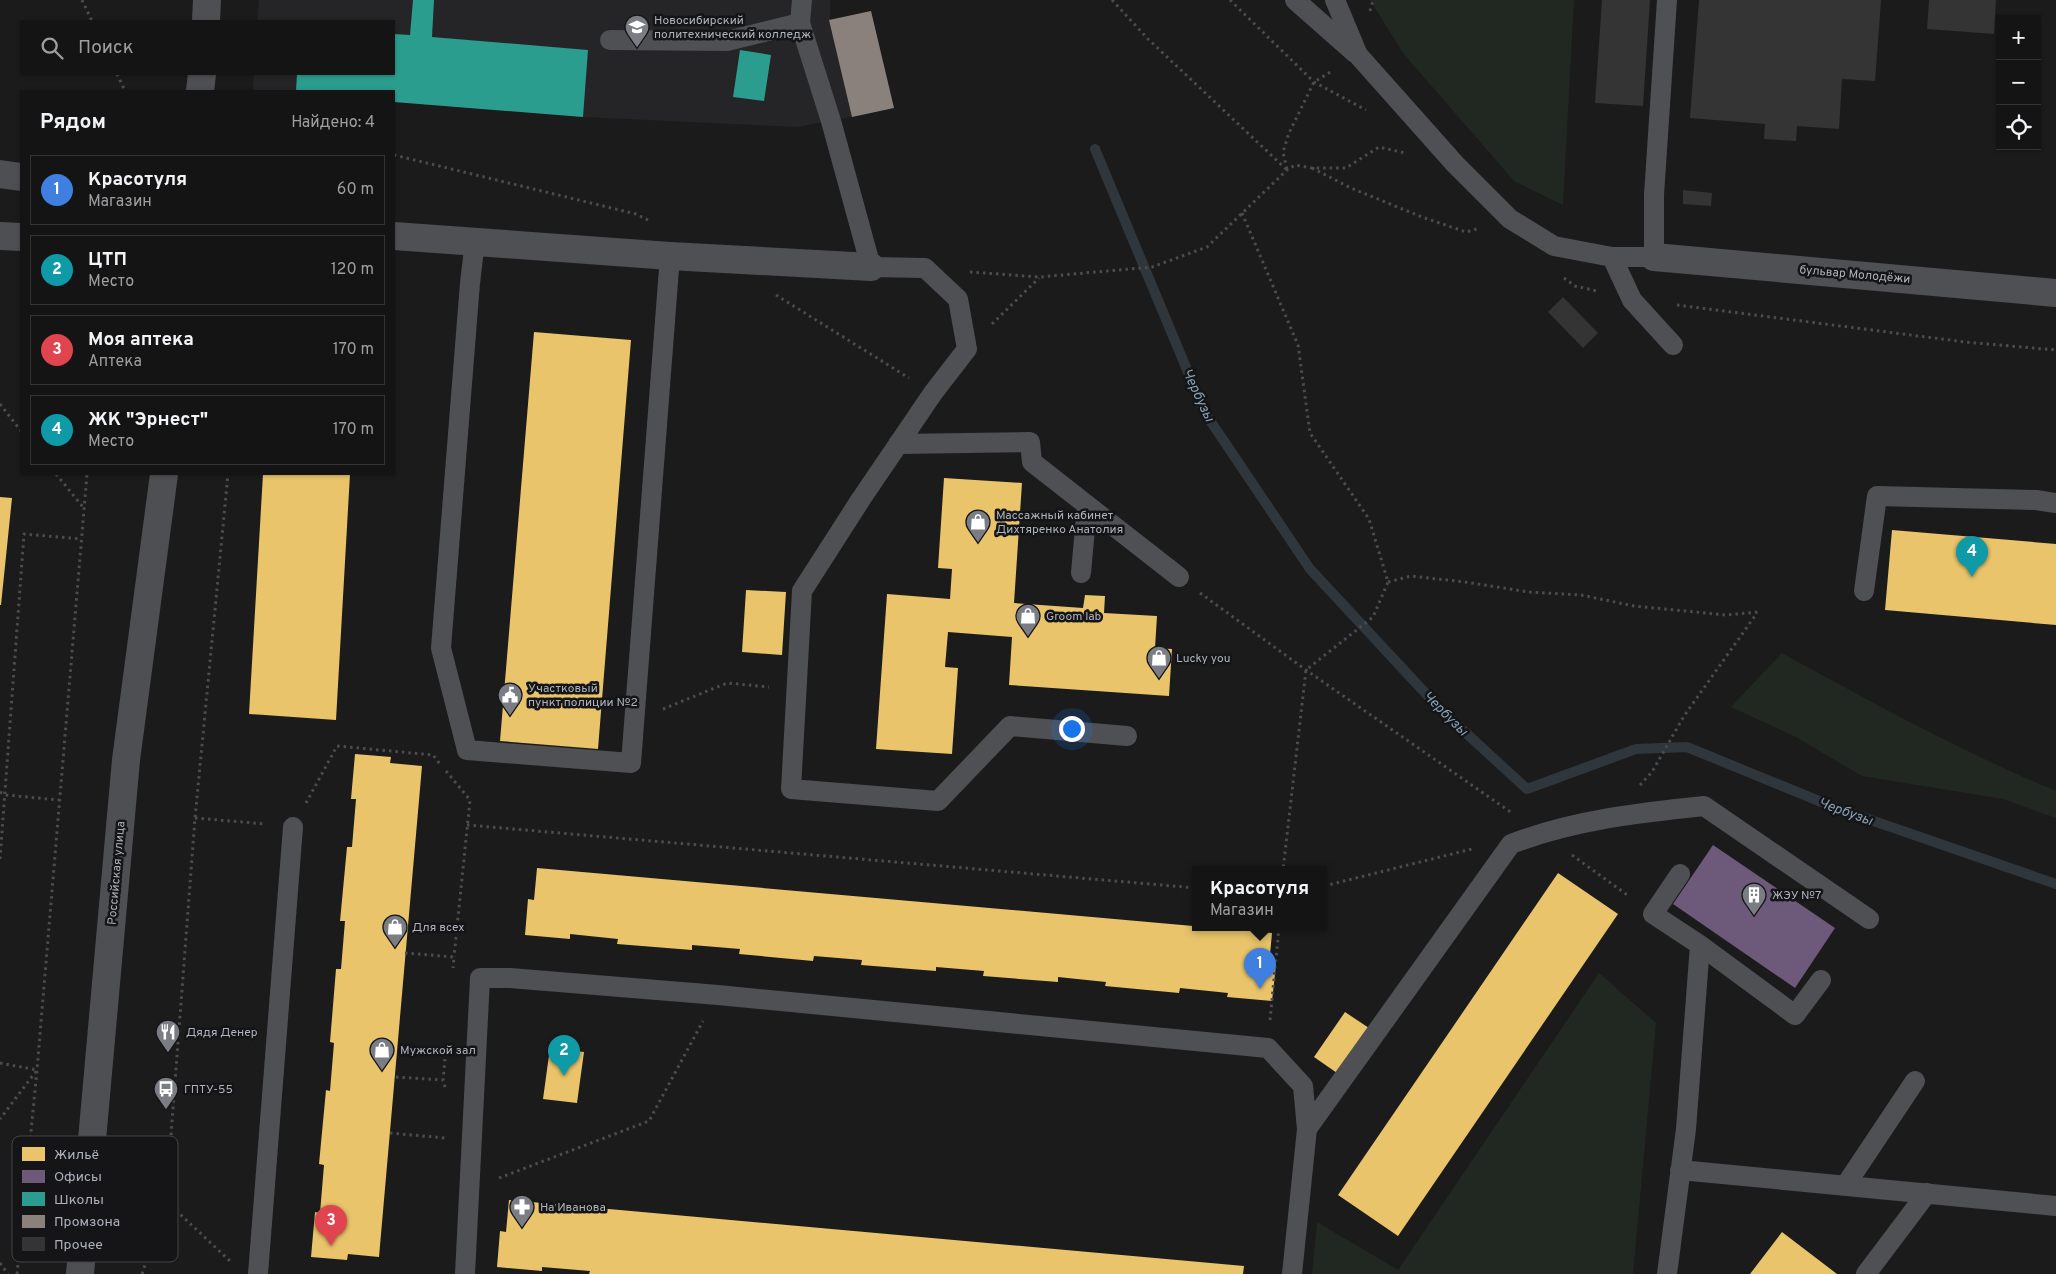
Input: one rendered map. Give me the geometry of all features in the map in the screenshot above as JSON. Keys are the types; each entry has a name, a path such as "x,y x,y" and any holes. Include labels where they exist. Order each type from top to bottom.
{"main road":[{"path":"206,20 207,0"},
{"path":"200,90 202,75"},
{"path":"0,174 20,177"},
{"path":"0,236 20,237"},
{"name":"Российская улица","path":"93,1136 126,760 164,475"}],"street":[{"path":"395,236 670,256 871,266"},
{"name":"бульвар Молодёжи","path":"1654,257 2056,292"}],"lane":[{"path":"802,0 800,23 831,121 871,266 925,268 958,299 967,349 898,444 802,591 791,789 938,801 1010,726 1127,736"},
{"path":"1295,0 1358,55 1455,164 1510,219 1554,246 1612,257 1654,257 1654,195 1667,0"},
{"path":"1335,0 1358,55"},
{"path":"610,40 727,41 800,23"},
{"path":"475,241 441,648 467,750 631,763 670,256"},
{"path":"1612,257 1632,300 1673,345"},
{"path":"898,444 1030,442 1032,462 1179,577"},
{"path":"1864,591 1877,496 2036,500 2056,503"},
{"path":"1081,573 1087,506"},
{"path":"1307,1129 1511,844 1541,833 1608,817 1704,806 1869,918"},
{"path":"258,1274 293,827"},
{"path":"1680,874 1653,914 1700,945 1795,1015 1820,980"},
{"path":"1667,1274 1686,1129 1700,945"},
{"path":"465,1274 480,978 510,978 718,995 1268,1048 1303,1086 1307,1129 1292,1274"},
{"path":"1845,1186 1915,1081"},
{"path":"1680,1170 2056,1206"},
{"path":"1866,1274 1927,1193"}],"path":[{"path":"82,0 92,20"},
{"path":"1112,0 1148,39 1287,170"},
{"path":"1287,170 1283,152 1287,139 1314,82 1358,55 1373,0"},
{"path":"117,75 125,90"},
{"path":"925,268 1040,277 1152,268 1206,247 1294,165 1312,168 1346,168 1379,148"},
{"path":"1312,168 1351,188 1422,218 1466,232 1510,219"},
{"path":"1242,213 1298,346 1310,433 1369,519 1388,582 1373,617 1306,670 1284,866"},
{"path":"967,349 1040,277"},
{"path":"0,404 20,430"},
{"path":"57,475 83,507"},
{"path":"31,1136 87,475"},
{"path":"171,1136 195,818 228,475"},
{"path":"0,859 24,534 81,539"},
{"path":"1388,582 1411,576 1529,592 1581,595 1634,606 1726,615 1758,612 1684,716 1652,772"},
{"path":"1179,577 1306,670 1541,833 1653,914"},
{"path":"634,720 727,683 796,689"},
{"path":"195,818 293,827 337,746 433,755 470,800 454,957"},
{"path":"0,792 6,795 59,800"},
{"path":"467,825 1192,888"},
{"path":"1327,885 1475,849"},
{"path":"1268,1048 1279,931"},
{"path":"405,953 454,957 480,978"},
{"path":"469,1189 648,1121 718,995"},
{"path":"0,1063 37,1070"},
{"path":"0,1119 37,1070"},
{"path":"396,1077 443,1080"},
{"path":"96,1102 120,1136"},
{"path":"390,1134 446,1138"},
{"path":"178,1213 236,1267"},
{"path":"142,1274 146,1262"},
{"path":"0,1263 8,1274"}],"shaded area":[{"name":"Новосибирский политехнический колледж","path":"259,0 830,0 830,20 871,11 894,108 797,127 583,117 395,102 395,90 253,90 254,75 395,75 395,20 257,20"},
{"path":"1370,0 1574,0 1563,205 1514,181 1403,53"},
{"path":"1782,653 1951,743 2056,791 2056,818 2003,799 1862,776 1796,737 1731,707"},
{"path":"1599,973 1656,1023 1633,1274 1312,1274 1317,1222 1398,1270"}],"building: Жильё":[{"path":"534,332 631,340 598,749 500,741"},
{"path":"263,475 350,475 336,720 249,714"},
{"path":"944,478 1022,483 1014,603 1083,608 1085,595 1105,596 1104,613 1157,616 1155,648 1172,649 1169,696 1009,685 1012,637 948,632 945,667 958,668 952,754 876,749 887,594 950,599 952,569 938,568"},
{"path":"0,497 12,498 1,605 0,605"},
{"path":"1892,530 2056,544 2056,625 1885,610"},
{"path":"746,590 786,592 782,655 742,652"},
{"path":"355,754 391,757 390,763 422,766 379,1257 348,1254 347,1260 311,1257 315,1212 320,1213 324,1165 319,1164 326,1090 330,1091 334,1043 330,1042 336,969 341,969 345,921 340,921 347,847 352,847 356,799 351,799"},
{"path":"537,868 1192,926 1192,931 1272,933 1269,965 1276,965 1272,1001 1227,997 1228,993 1180,988 1179,993 1105,986 1106,982 1058,977 1058,982 983,976 984,971 936,967 936,971 861,965 862,960 814,956 813,961 739,954 740,949 692,945 692,950 617,944 618,939 570,934 570,939 525,935 528,899 534,900"},
{"path":"1558,873 1618,914 1398,1236 1338,1195"},
{"path":"1345,1012 1369,1028 1337,1073 1314,1057"},
{"path":"550,1048 584,1052 577,1103 543,1099"},
{"path":"509,1200 1244,1266 1243,1274 589,1274 590,1271 542,1267 542,1271 497,1267 500,1231 506,1232"},
{"path":"1782,1232 1837,1274 1750,1274"}],"building: Офисы":[{"name":"ЖЭУ №7","path":"1713,845 1835,928 1795,988 1673,904"}],"building: Школы":[{"path":"413,0 434,0 432,37 588,50 583,117 395,102 395,90 296,90 297,75 395,75 395,34 410,35"},
{"path":"740,50 771,55 764,101 733,97"}],"building: Промзона":[{"path":"871,11 894,108 852,117 829,20"}],"building: Прочее":[{"path":"1602,0 1650,0 1643,106 1595,103"},
{"path":"1699,0 1881,0 1875,81 1842,79 1839,129 1797,126 1796,141 1764,139 1765,124 1690,118"},
{"path":"1929,0 1996,0 1994,34 1927,29"},
{"path":"1683,190 1712,193 1711,206 1683,204"},
{"path":"1563,297 1598,333 1583,348 1548,312"}],"waterway":[{"name":"Чербузы","path":"1095,149 1205,413 1310,569 1442,711 1527,789 1636,749 1687,747 1836,808 2056,884"}],"place":[{"name":"Новосибирский политехнический колледж","path":"637,48"},
{"name":"Массажный кабинет Дихтяренко Анатолия","path":"978,543"},
{"name":"ЖК \"Эрнест\"","path":"1972,577"},
{"name":"Groom lab","path":"1028,637"},
{"name":"Lucky you","path":"1159,679"},
{"name":"Участковый пункт полиции №2","path":"510,716"},
{"name":"ЖЭУ №7","path":"1754,916"},
{"name":"Для всех","path":"395,948"},
{"name":"Красотуля","path":"1260,989"},
{"name":"Дядя Денер","path":"168,1053"},
{"name":"Мужской зал","path":"382,1071"},
{"name":"ЦТП","path":"564,1076"},
{"name":"ГПТУ-55","path":"166,1110"},
{"name":"На Иванова","path":"522,1228"},
{"name":"Моя аптека","path":"331,1246"}]}
